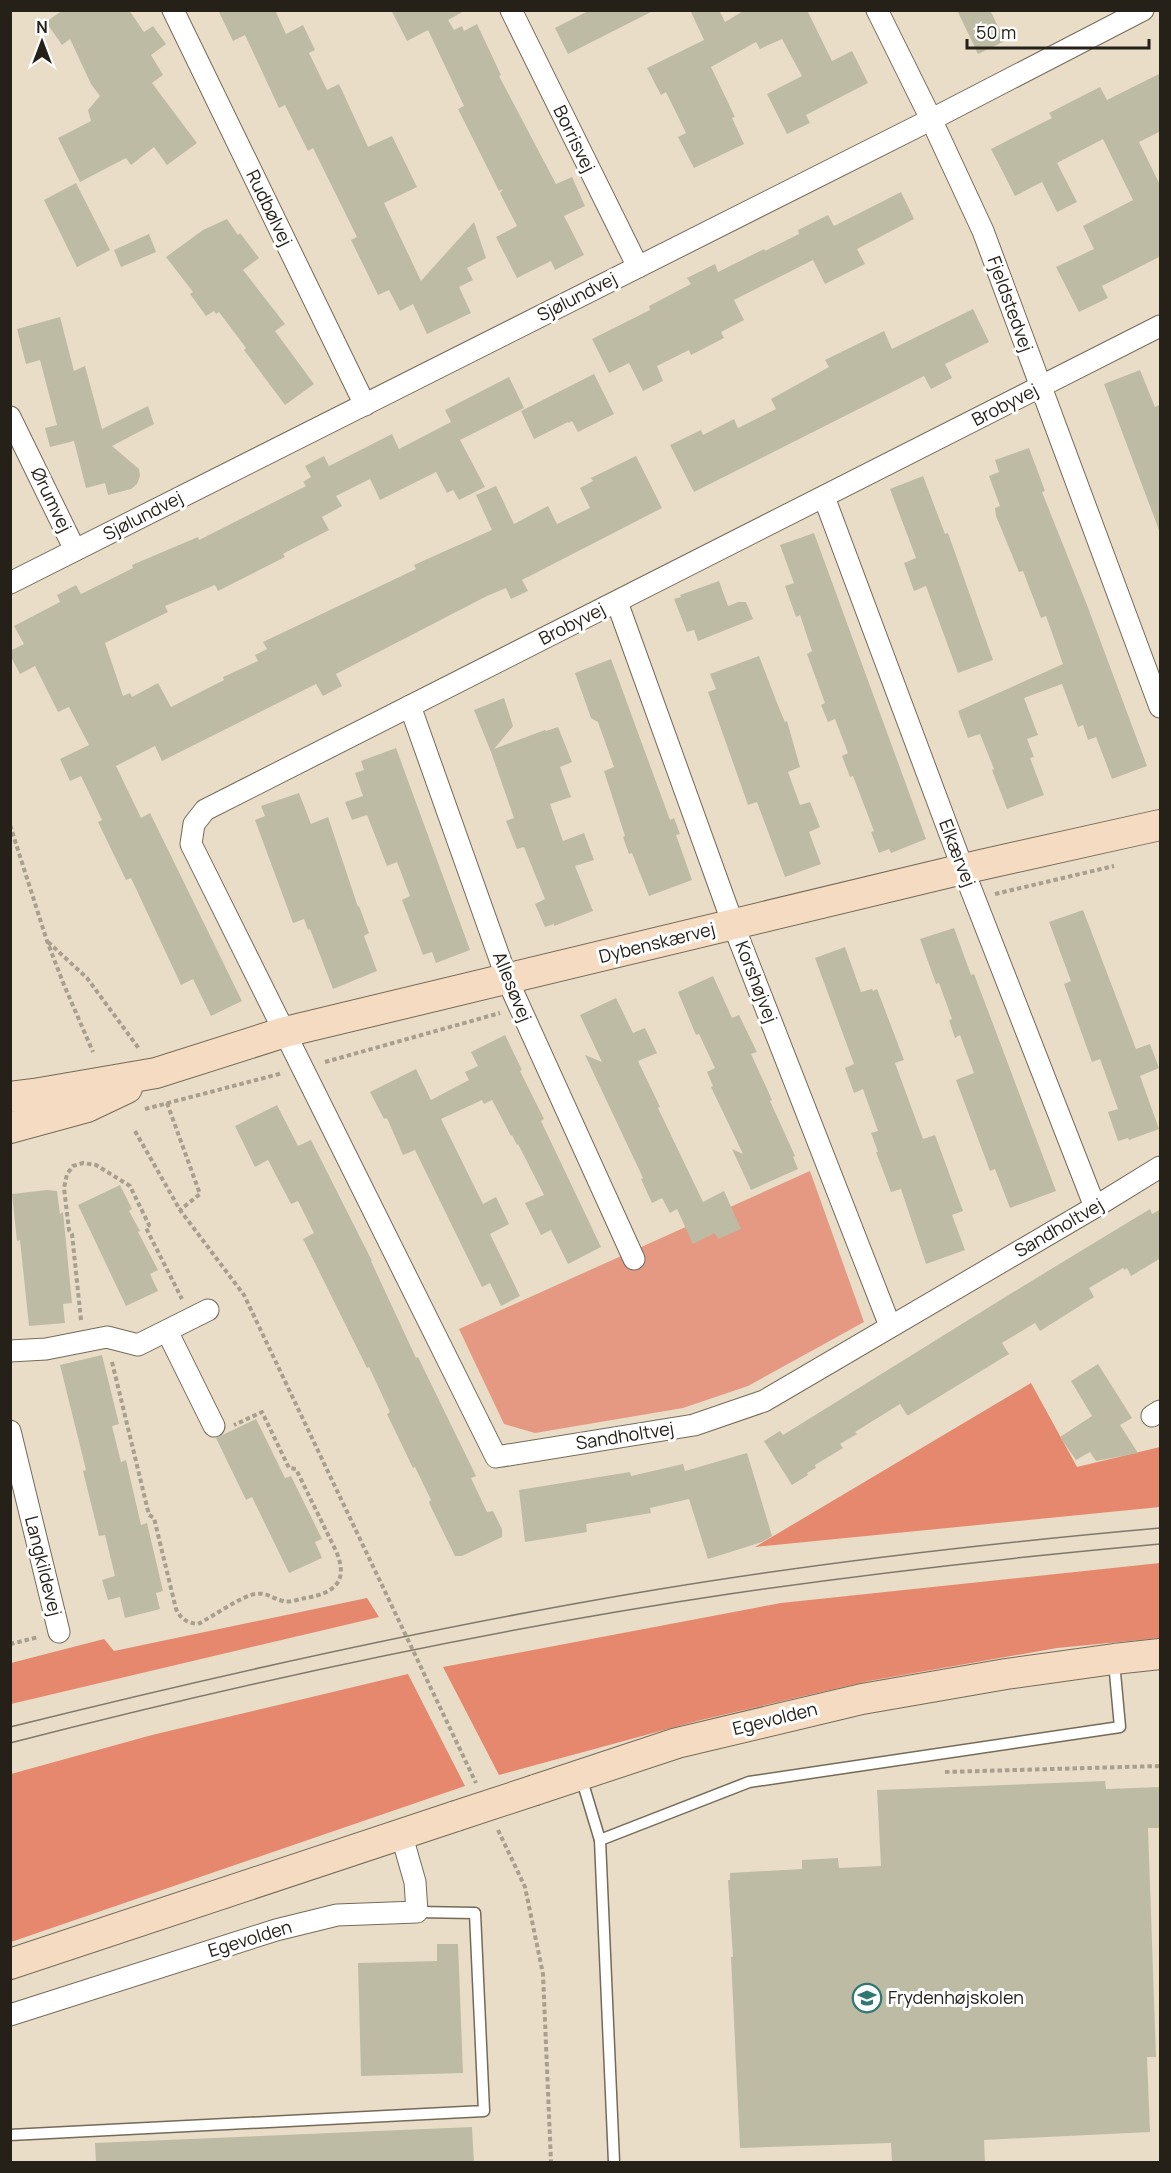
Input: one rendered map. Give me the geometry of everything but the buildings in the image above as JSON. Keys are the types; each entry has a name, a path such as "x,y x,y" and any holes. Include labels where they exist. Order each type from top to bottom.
{"street":[{"name":"Rudbølvej","path":"173,10 365,405"},
{"name":"Borrisvej","path":"511,10 638,267"},
{"name":"Fjeldstedvej","path":"877,10 983,231 1161,707"},
{"name":"Sjølundvej","path":"10,583 1143,10"},
{"name":"Brobyvej","path":"285,1032 191,844 194,824 205,810 1161,326"},
{"name":"Ørumvej","path":"10,417 75,550"},
{"name":"Elkærvej","path":"824,497 963,869 1095,1207"},
{"name":"Korshøjvej","path":"616,602 733,924 890,1326"},
{"name":"Allesøvej","path":"410,706 507,979 634,1260"},
{"name":"Dybenskærvej","path":"10,1097 156,1073 285,1032 963,869 1161,825"},
{"name":"Sandholtvej","path":"285,1032 496,1457 694,1425 764,1401 1161,1167"},
{"name":"Dybenskærvej","path":"10,1128 87,1107 156,1073"},
{"path":"10,1352 46,1349 107,1337 138,1346 200,1314"},
{"path":"167,1330 213,1426"},
{"name":"Langkildevej","path":"10,1431 59,1632"},
{"name":"Egevolden","path":"10,1964 677,1743 862,1699 1114,1659 1161,1654"},
{"path":"401,1833 415,1882 417,1912"},
{"name":"Egevolden","path":"10,2015 276,1930 337,1915 417,1912"}],"lane":[{"path":"600,1840 748,1782 1120,1727 1114,1659"},
{"path":"580,1775 600,1840 614,2163"},
{"path":"10,2135 484,2111 475,1913 417,1912"}],"path":[{"path":"10,825 64,985 93,1052"},
{"path":"975,899 1114,866"},
{"path":"48,941 87,978 156,1073"},
{"path":"145,1109 303,1068 520,1007"},
{"path":"167,1103 200,1194 180,1210"},
{"path":"135,1131 180,1210 244,1295 479,1790"},
{"path":"83,1342 72,1234 69,1230 64,1188 67,1173 73,1166 83,1163 96,1165 130,1186 149,1225 146,1228 200,1314"},
{"path":"107,1337 149,1515 154,1518 176,1609 180,1617 190,1623 198,1624 254,1594 266,1593 285,1602 322,1595 333,1588 341,1578 340,1561 296,1469 289,1468 262,1412 221,1432 213,1426"},
{"path":"934,1773 1161,1766"},
{"path":"495,1822 525,1887 543,1974 551,2163"}],"shaded area":[{"path":"810,1171 864,1322 748,1386 683,1408 535,1433 504,1424 459,1329"},
{"path":"1031,1383 1077,1467 1160,1447 1160,1507 755,1547"},
{"path":"1160,1563 1160,1638 1057,1648 869,1681 701,1720 499,1775 443,1667 781,1603"},
{"path":"367,1598 379,1617 11,1704 11,1663 104,1639 114,1651"},
{"path":"408,1674 465,1786 11,1942 11,1774 152,1735"}],"tram line":[{"path":"10,1727 330,1652 573,1604 843,1562 1160,1528"},
{"path":"10,1743 188,1699 368,1659 638,1608 890,1572 1160,1544"}],"place":[{"name":"Frydenhøjskolen","path":"867,1998"}]}
